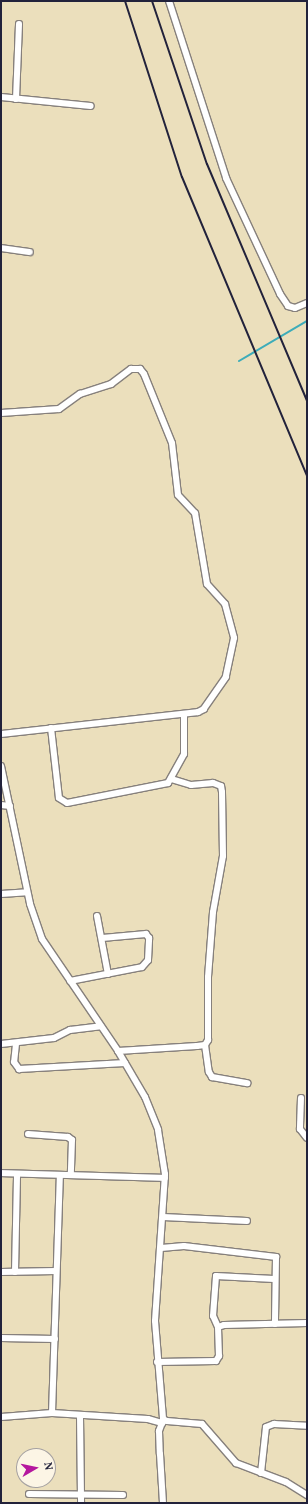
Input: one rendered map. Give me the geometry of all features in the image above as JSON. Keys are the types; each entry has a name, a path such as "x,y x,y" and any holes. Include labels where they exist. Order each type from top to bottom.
{"street":[{"path":"169,1 226,178 280,294 288,306 295,308 307,303"},
{"path":"16,99 19,24"},
{"path":"1,97 91,106"},
{"path":"1,248 30,252"},
{"path":"1,413 59,409 80,394 111,384 131,369 140,369 144,374 172,443 178,495 195,514 207,584 225,604 234,638 226,677 204,709 184,714 1,734"},
{"path":"51,728 59,798 62,802 163,785 171,779 184,754 184,714"},
{"path":"1,766 27,892 42,939 118,1051 145,1097 158,1130 165,1178 155,1321 162,1421 160,1454 163,1503"},
{"path":"171,779 191,785 213,783 220,786 222,792 223,856 213,912 208,977 208,1035 205,1045 209,1072 212,1077 247,1083"},
{"path":"1,805 10,806"},
{"path":"1,894 27,892"},
{"path":"97,916 108,974"},
{"path":"70,981 145,966 148,960 149,938 141,933 102,938"},
{"path":"1,1044 16,1044 54,1038 70,1030 100,1026"},
{"path":"16,1044 14,1062 19,1069 125,1063"},
{"path":"118,1051 205,1045"},
{"path":"301,1098 300,1129 307,1138"},
{"path":"28,1134 68,1137 72,1140 71,1175"},
{"path":"1,1173 165,1178"},
{"path":"15,1272 17,1174"},
{"path":"52,1413 60,1174"},
{"path":"163,1217 247,1221"},
{"path":"161,1248 184,1246 276,1257 274,1279 274,1324"},
{"path":"1,1272 56,1271"},
{"path":"157,1362 216,1361 219,1356 218,1327 213,1316 216,1276 274,1279"},
{"path":"218,1327 307,1323"},
{"path":"1,1338 55,1339"},
{"path":"1,1417 52,1413 202,1424 229,1457 236,1463 286,1482 307,1495"},
{"path":"80,1416 81,1503"},
{"path":"261,1473 266,1427 274,1424 307,1426"},
{"path":"29,1494 123,1495"}],"waterway":[{"path":"239,361 307,321"}],"railway":[{"path":"125,1 182,177 307,476"},
{"path":"152,1 207,164 307,401"}]}
